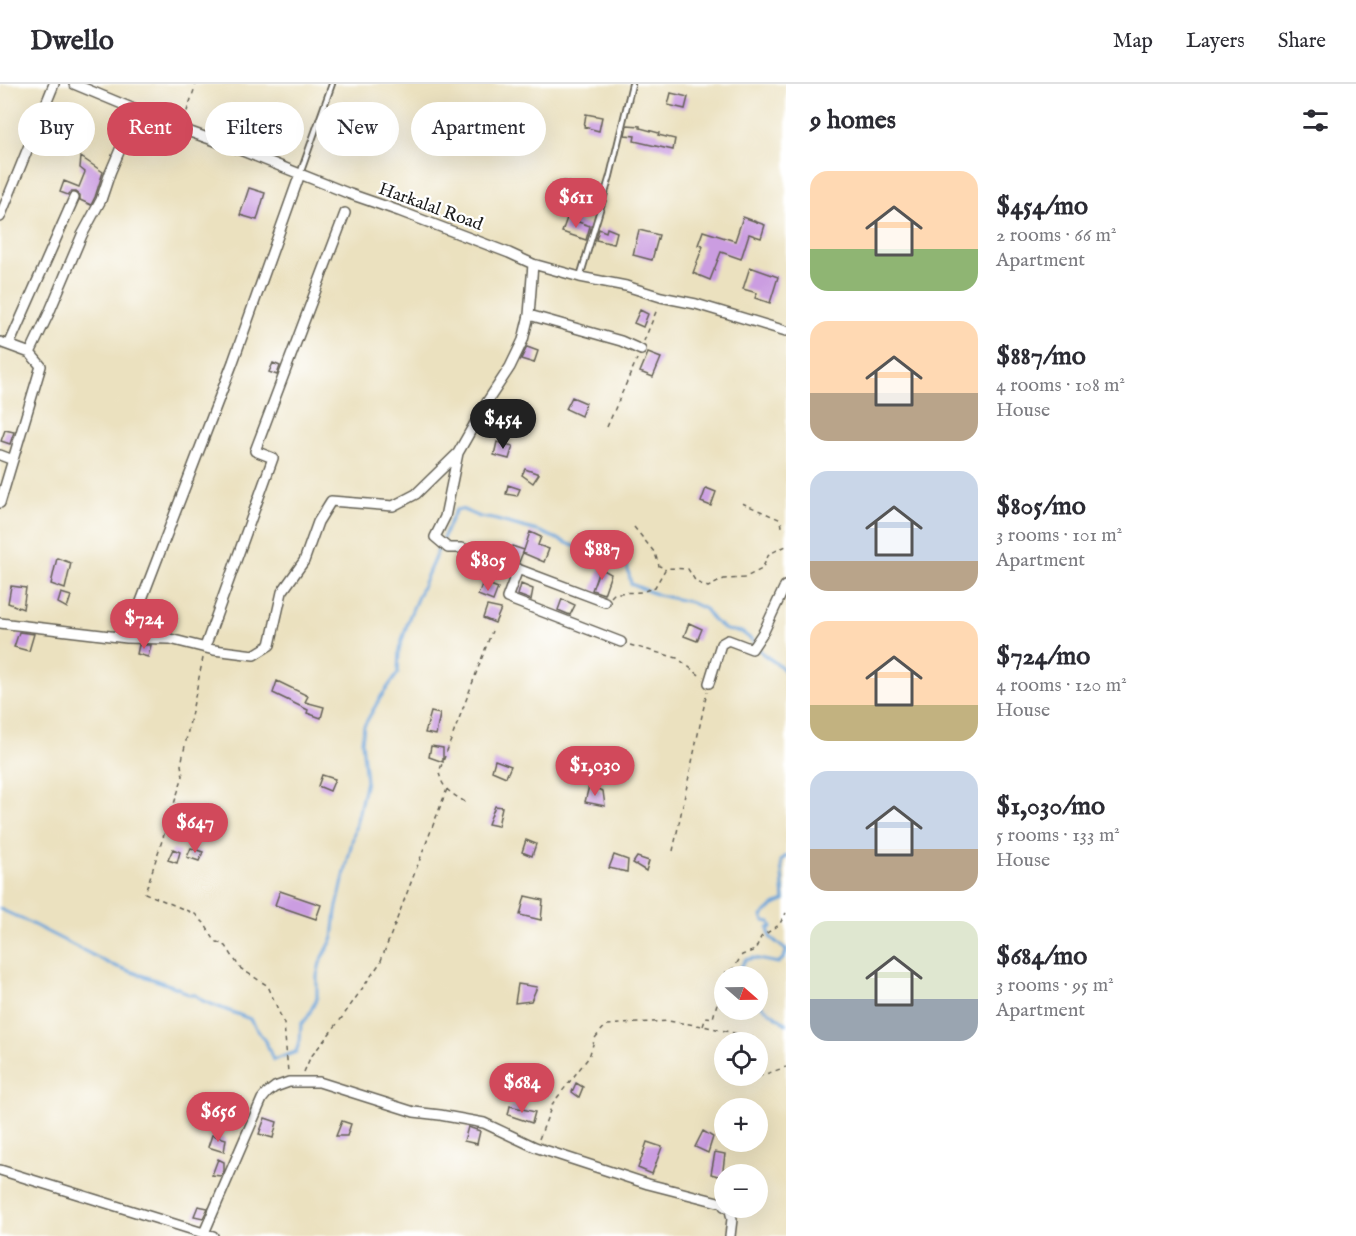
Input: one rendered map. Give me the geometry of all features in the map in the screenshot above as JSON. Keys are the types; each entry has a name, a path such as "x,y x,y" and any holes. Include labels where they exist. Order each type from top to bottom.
{"street":[{"path":"0,217 54,84"},
{"name":"Harkalal Road","path":"74,84 118,102"},
{"name":"Harkalal Road","path":"193,133 235,147 533,264 696,304 786,331"},
{"path":"30,352 82,235 101,200 117,156"},
{"path":"127,638 232,362 300,174"},
{"path":"0,503 41,366 30,352 4,343 74,198"},
{"path":"205,648 273,458 255,451 345,213"},
{"path":"0,622 127,638 170,639 205,648 254,655 270,645 282,592 304,561 318,522 331,501 393,506 416,494 458,453 510,367 523,339 530,315 533,264"},
{"path":"530,315 621,341 641,350"},
{"path":"458,453 445,518 435,537 448,548 462,548 605,602"},
{"path":"0,455 13,460"},
{"path":"518,569 507,598 621,642"},
{"path":"710,683 721,644 728,640 752,649 764,631 785,585"},
{"path":"0,1170 208,1235 262,1099 275,1087 300,1081 319,1082 414,1112 440,1114 484,1123 536,1147 648,1184 714,1201"},
{"path":"730,1236 732,1218"}],"lane":[{"path":"300,174 332,84"},
{"path":"580,277 610,176 632,84"}],"path":[{"path":"190,102 196,84"},
{"path":"607,427 662,297"},
{"path":"742,503 781,520 786,529"},
{"path":"634,527 655,553 659,566 688,569 696,582 708,587 724,579 744,578 762,569 769,554 786,546"},
{"path":"605,602 615,593 642,592 655,588 666,568"},
{"path":"465,802 447,789 441,782 439,772 492,631"},
{"path":"621,642 677,658 710,683 673,851"},
{"path":"205,648 181,765 183,776 145,893 195,914 204,923 215,942 226,946 240,968 268,986 284,1024 289,1082"},
{"path":"300,1081 310,1058 341,1019 380,963 447,789"},
{"path":"736,966 742,955 755,950 761,937 779,925 786,913"},
{"path":"703,1026 706,1017 713,1018 714,1015"},
{"path":"536,1147 553,1102 589,1057 595,1038 606,1025 668,1022 730,1032"},
{"path":"768,1073 786,1067"}],"building":[{"path":"671,93 688,97 685,109 668,105"},
{"path":"586,114 602,117 599,131 584,127"},
{"path":"627,125 640,126 640,128 659,133 658,135 675,139 673,150 634,141 635,136 625,135"},
{"path":"81,157 103,172 91,205 80,200 80,195 76,192 68,195 60,192 64,181 79,187 85,172 80,168"},
{"path":"564,181 599,191 595,205 560,196"},
{"path":"249,188 265,193 257,220 240,215"},
{"path":"743,217 765,225 761,238 749,234 741,259 721,252 710,280 693,273 703,246 698,245 703,231 735,241"},
{"path":"567,218 590,226 586,240 562,232"},
{"path":"607,228 617,232 614,244 596,240 599,229 606,232"},
{"path":"639,230 659,235 652,260 633,255"},
{"path":"750,267 778,277 770,303 755,298 757,293 743,289"},
{"path":"640,310 648,314 643,327 634,323"},
{"path":"527,347 538,351 534,363 521,359"},
{"path":"648,353 661,358 653,377 640,372"},
{"path":"273,363 280,366 277,375 269,372"},
{"path":"572,397 586,403 581,416 566,409"},
{"path":"5,430 14,432 10,444 1,441"},
{"path":"497,442 513,446 509,459 494,455"},
{"path":"525,469 539,474 533,483 522,475"},
{"path":"508,485 520,489 517,496 506,494"},
{"path":"706,488 716,492 711,506 701,502"},
{"path":"530,532 541,537 538,545 549,549 544,562 523,553"},
{"path":"512,546 524,550 519,562 508,558"},
{"path":"57,558 71,563 65,589 51,584"},
{"path":"600,568 611,574 604,594 592,590"},
{"path":"483,582 498,588 493,601 478,595"},
{"path":"521,584 533,589 531,600 518,595"},
{"path":"11,586 26,588 23,609 8,603"},
{"path":"61,593 71,596 67,608 58,603"},
{"path":"562,599 575,605 570,615 558,610"},
{"path":"487,606 501,609 495,623 483,618"},
{"path":"689,623 702,629 697,641 684,636"},
{"path":"19,632 34,634 29,651 14,647"},
{"path":"139,645 151,645 148,657 137,654"},
{"path":"277,681 308,696 305,702 324,707 321,718 307,713 308,710 273,693"},
{"path":"431,712 440,714 436,735 425,733"},
{"path":"431,746 443,748 443,762 429,757"},
{"path":"495,760 511,766 506,777 492,771"},
{"path":"322,775 335,779 330,791 318,786"},
{"path":"589,786 603,791 605,806 585,802"},
{"path":"495,806 502,807 498,826 488,824"},
{"path":"526,840 536,844 532,856 522,852"},
{"path":"191,848 203,852 199,861 187,857"},
{"path":"173,849 180,852 177,863 168,860"},
{"path":"614,855 628,860 627,872 609,868"},
{"path":"637,857 649,861 646,871 633,863"},
{"path":"280,891 321,905 316,919 275,905"},
{"path":"525,896 543,900 541,920 520,915"},
{"path":"518,984 537,987 531,1001 515,1003"},
{"path":"576,1083 583,1087 579,1097 572,1092"},
{"path":"510,1106 535,1112 532,1123 508,1115"},
{"path":"265,1118 277,1122 273,1138 259,1134"},
{"path":"342,1121 351,1124 347,1136 336,1136"},
{"path":"468,1127 480,1131 477,1144 464,1141"},
{"path":"703,1131 713,1137 708,1153 695,1147"},
{"path":"212,1135 226,1139 224,1152 208,1147"},
{"path":"647,1142 662,1147 652,1174 638,1168"},
{"path":"715,1152 725,1154 724,1164 714,1164 714,1175 711,1174"},
{"path":"218,1159 224,1162 224,1171 221,1176 212,1175"},
{"path":"198,1206 208,1208 203,1218 194,1216"}],"waterway":[{"path":"0,909 112,965 178,988 189,995 195,995 203,1001 250,1019 267,1044 273,1060 296,1052 300,1040 301,1024 307,1018 317,998 317,976 320,963 333,938 336,911 366,781 362,741 364,726 398,673 399,650 410,615 456,510 461,509 480,517 541,532 588,552 616,552 627,565 631,584 658,595 690,602 705,609 714,621 726,630 742,632 763,654 786,672"},
{"path":"786,856 781,861 784,901 774,905 762,916 764,921 770,922 772,927 768,928 770,937 786,950"},
{"path":"742,966 745,960 753,958 778,963 784,958 786,952"},
{"path":"768,1010 786,1024"}]}
